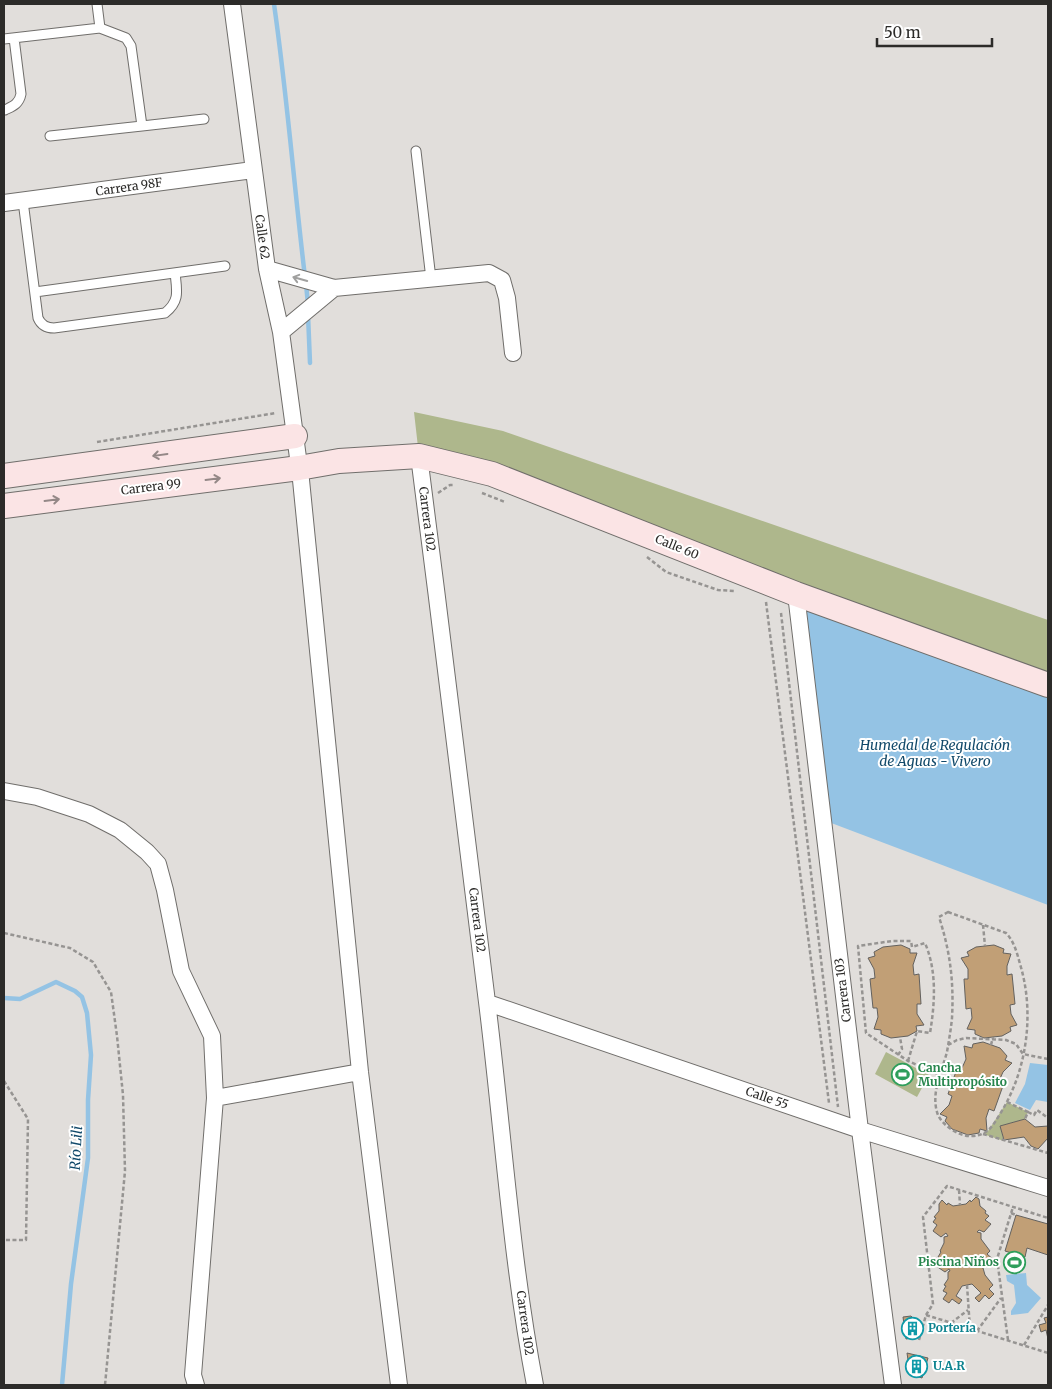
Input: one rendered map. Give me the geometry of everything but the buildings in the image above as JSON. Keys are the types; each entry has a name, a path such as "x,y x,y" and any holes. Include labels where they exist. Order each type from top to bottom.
{"street":[{"name":"Calle 62","path":"232,4 267,269 281,332 299,468 360,1072 399,1385"},
{"name":"Carrera 98F","path":"4,203 253,170"},
{"path":"267,269 334,288 489,273 502,280 513,353"},
{"path":"281,332 334,288"},
{"path":"4,476 295,436"},
{"name":"Calle 60","path":"299,468 339,461 419,456 495,474 796,594 1048,685"},
{"name":"Carrera 102","path":"419,456 488,1003 526,1339 535,1385"},
{"name":"Carrera 99","path":"4,506 299,468"},
{"name":"Carrera 103","path":"796,594 860,1130 893,1385"},
{"path":"4,791 37,797 90,814 120,830 158,864 181,971 212,1036 215,1098 193,1375 196,1385"},
{"name":"Calle 55","path":"488,1003 832,1121 1048,1188"},
{"path":"215,1098 360,1072"}],"lane":[{"path":"97,4 100,28"},
{"path":"4,39 100,28 126,38 132,46 142,126"},
{"path":"5,110 18,104 21,94 14,38"},
{"path":"50,136 204,119"},
{"path":"416,151 431,279"},
{"path":"23,201 38,318 46,327 82,325 164,313 177,297 175,273"},
{"path":"35,292 225,266"}],"path":[{"path":"90,443 291,410"},
{"path":"425,503 450,485 459,486"},
{"path":"478,492 506,502"},
{"path":"640,554 647,557 666,572 718,590 738,592"},
{"path":"760,598 766,601 832,1121"},
{"path":"948,912 1006,933 1010,937 1020,963 1025,983 1028,1015 1022,1062 1007,1102 997,1119 988,1131 983,1134 970,1137 946,1125 938,1115 936,1095 948,1044 952,1018 951,962 939,917 948,912"},
{"path":"983,925 985,946"},
{"path":"4,933 70,948 93,962 111,992 123,1096 125,1171 105,1385"},
{"path":"908,1061 917,1031 930,1032 934,995 933,977 931,959 925,943 912,947 911,941 892,941 858,946 866,1033 908,1061 940,1075"},
{"path":"892,941 893,946"},
{"path":"898,1055 902,1048 900,1037"},
{"path":"948,1044 966,1038 993,1038 1016,1044 1023,1054 1048,1059"},
{"path":"991,1045 993,1038"},
{"path":"4,1081 28,1119 26,1240 4,1240"},
{"path":"1007,1102 1034,1115 1037,1110 1048,1118"},
{"path":"1025,1119 1028,1112"},
{"path":"983,1134 1048,1153"},
{"path":"919,1340 926,1315 932,1304 923,1217 947,1186 1048,1218"},
{"path":"959,1190 960,1205"},
{"path":"1008,1340 997,1259 1013,1207"},
{"path":"1011,1213 1016,1215"},
{"path":"967,1285 970,1329"},
{"path":"976,1330 1002,1297"},
{"path":"1024,1345 1048,1305"},
{"path":"951,1323 969,1309"},
{"path":"926,1315 1048,1353"}],"green space":[{"path":"414,412 503,431 1048,620 1048,685 419,456"},
{"name":"Cancha Multipropósito","path":"886,1052 929,1075 917,1097 875,1074"},
{"path":"1007,1102 1028,1112 1025,1119 1000,1126 1004,1141 983,1134 988,1131"}],"water":[{"name":"Humedal de Regulación de Aguas - Vivero","path":"796,594 1048,685 1048,905 826,821"},
{"path":"1030,1063 1048,1065 1048,1102 1036,1100 1030,1110 1015,1103 1025,1084"},
{"name":"Piscina Niños","path":"1012,1255 1023,1259 1024,1266 1005,1268 1004,1264"},
{"path":"1026,1273 1027,1285 1041,1298 1028,1313 1011,1315 1011,1311 1016,1303 1014,1285 1007,1281 1006,1275"}],"waterway":[{"path":"274,4 305,277"},
{"path":"306,284 308,304"},
{"path":"308,314 310,363"},
{"name":"Río Lili","path":"4,998 20,999 56,982 75,991 82,997 87,1013 91,1055 88,1100 88,1158 71,1284 62,1385"}],"place":[{"name":"Cancha Multipropósito","path":"902,1075"},
{"name":"Piscina Niños","path":"1015,1262"},
{"name":"Portería","path":"912,1328"},
{"name":"U.A.R","path":"917,1366"}]}
